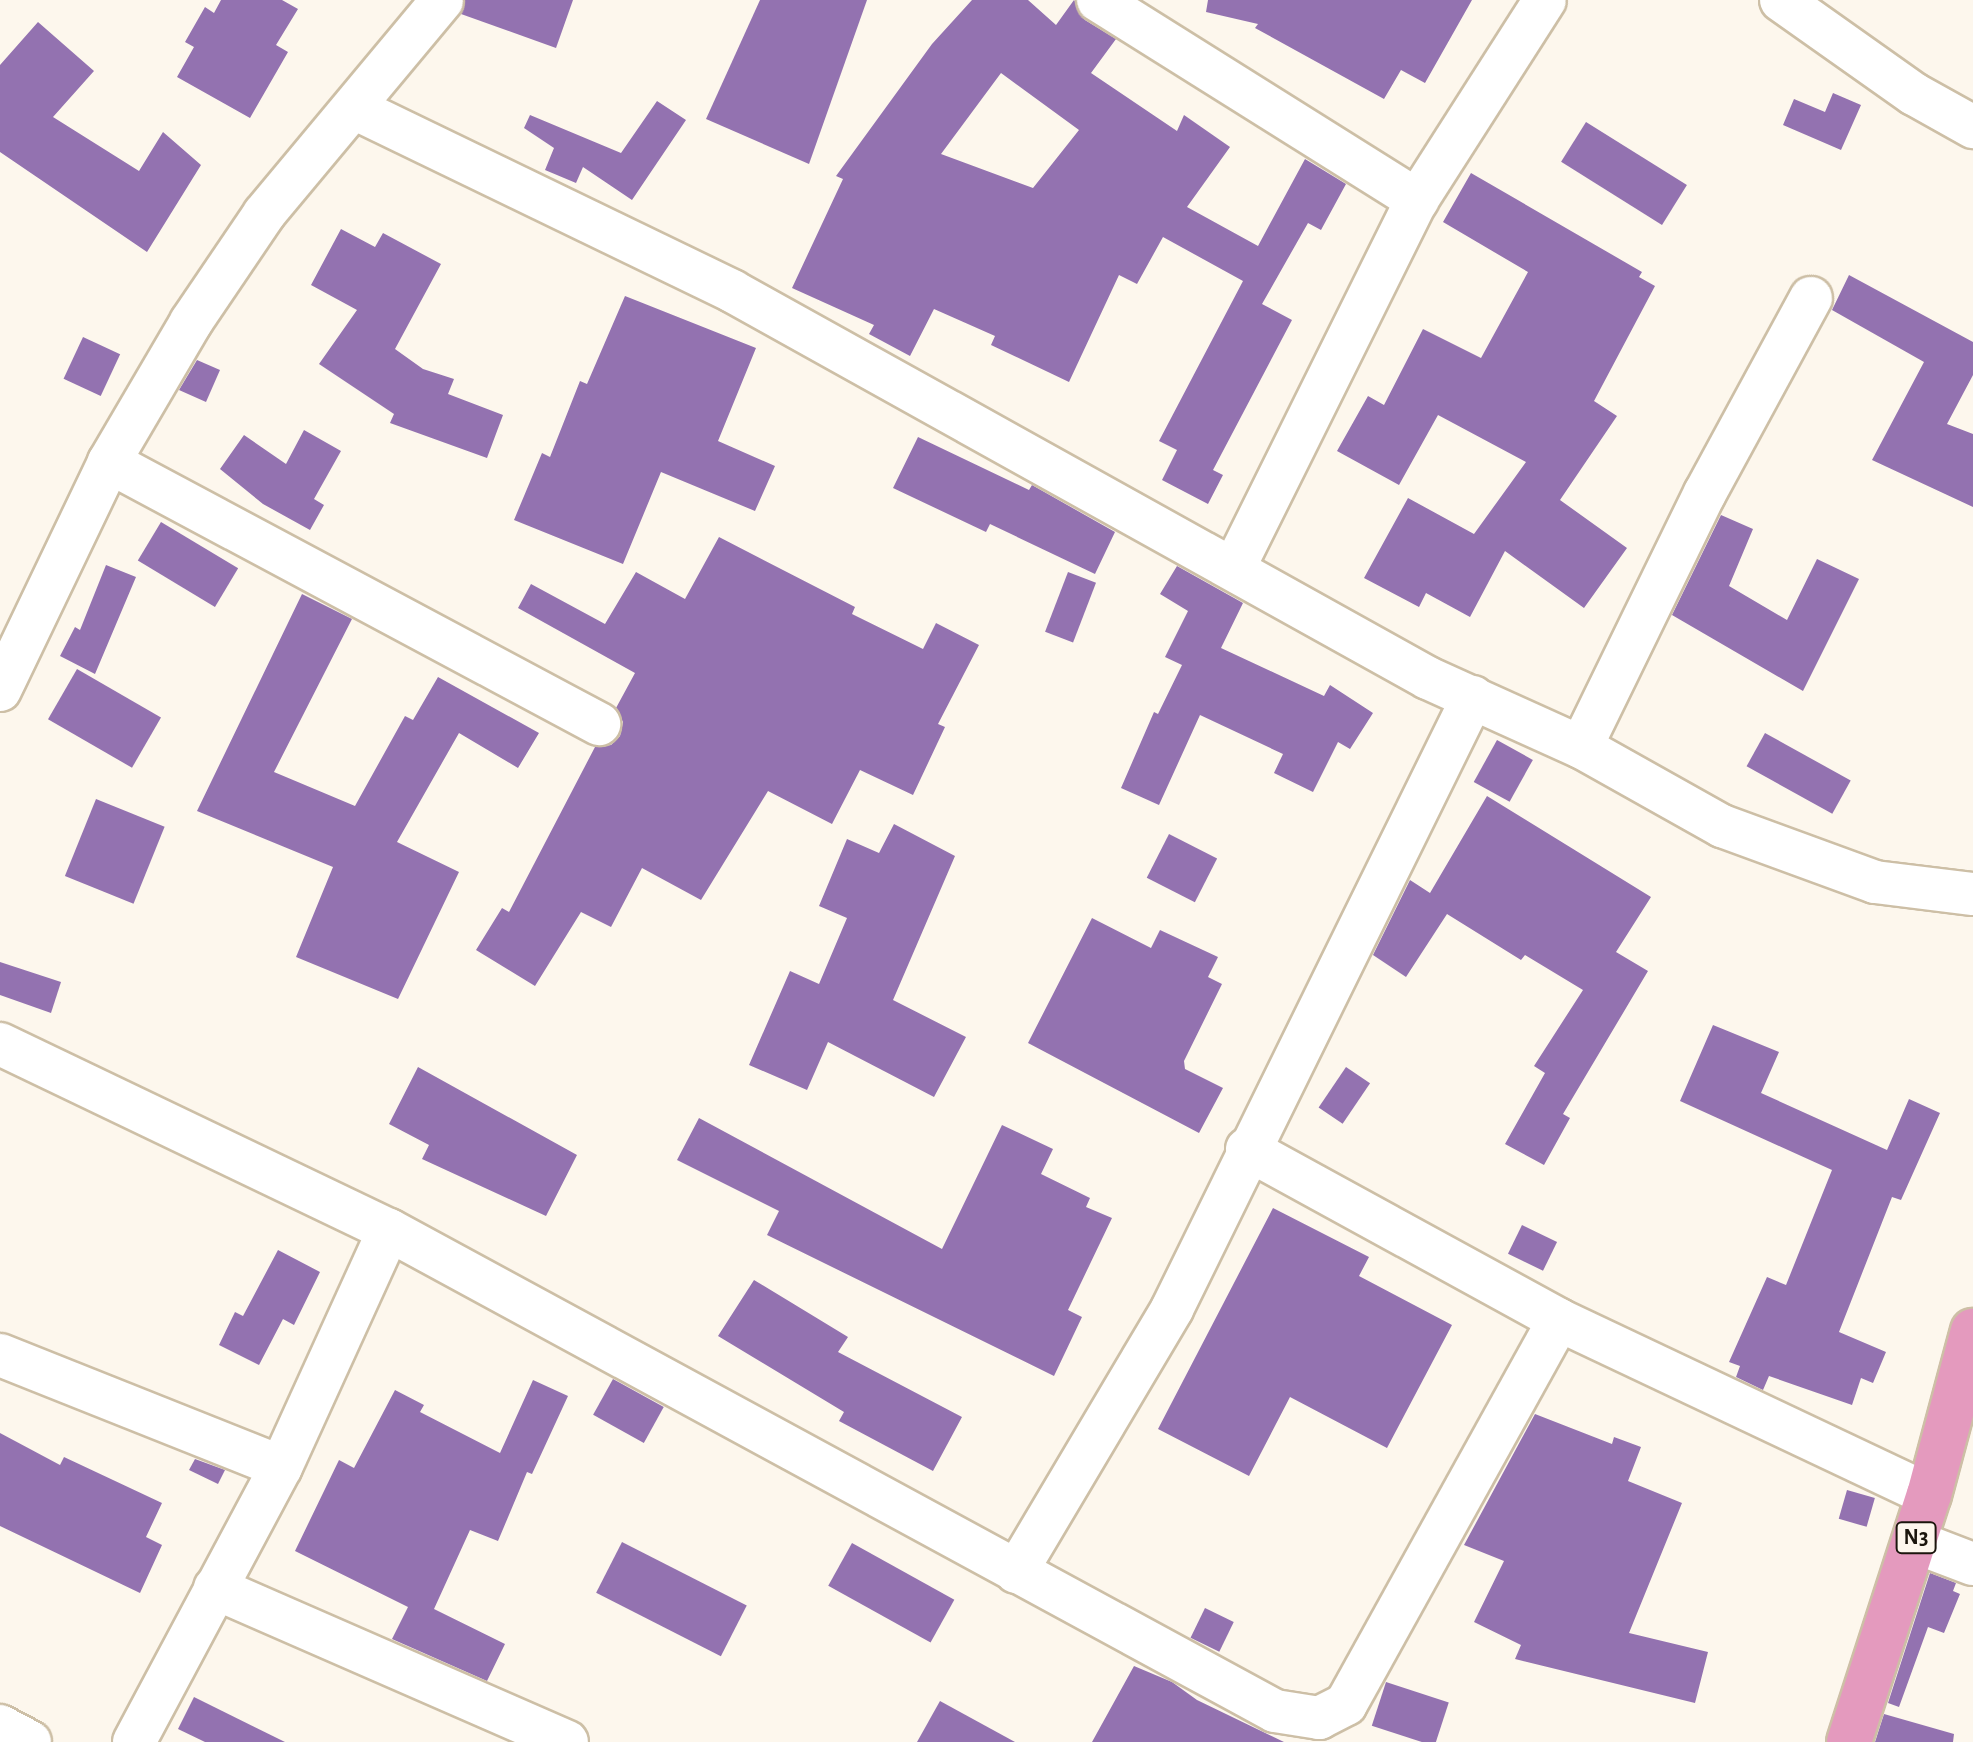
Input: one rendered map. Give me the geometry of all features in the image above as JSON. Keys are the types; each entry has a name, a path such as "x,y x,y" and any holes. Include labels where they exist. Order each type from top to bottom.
{"main road":[{"name":"N3","path":"1849,1742 1915,1542 1973,1331"}],"street":[{"path":"2,680 109,462 191,322 264,214 356,109 442,0"},
{"path":"1098,0 1417,200"},
{"path":"1235,566 1417,200 1545,0"},
{"path":"1781,0 1914,94 1973,127"},
{"path":"356,109 732,291 1235,566 1428,678 1581,747 1750,836 1875,882 1973,894"},
{"path":"1581,747 1705,493 1811,298"},
{"path":"109,462 599,724"},
{"path":"1016,1572 1172,1309 1247,1149 1473,697"},
{"path":"0,1044 389,1230 1275,1711 1319,1718 1346,1704 1372,1663 1559,1320"},
{"path":"1247,1149 1559,1320 1929,1495"},
{"path":"134,1742 281,1467 389,1230"},
{"path":"0,1355 281,1467"},
{"path":"1915,1542 1973,1564"},
{"path":"215,1588 567,1742"},
{"path":"0,1726 30,1742"}],"building":[{"path":"221,0 282,0 298,9 276,45 288,52 250,118 177,77 194,47 185,42 205,7 214,13"},
{"path":"465,0 573,0 556,48 461,14"},
{"path":"760,0 867,0 809,164 706,119"},
{"path":"972,0 1028,0 1056,25 1074,0 1085,20 1116,39 1091,73 1177,131 1184,115 1230,147 1187,207 1258,246 1305,159 1346,184 1321,230 1308,223 1262,304 1292,320 1213,470 1223,475 1208,504 1162,480 1177,450 1159,441 1243,281 1163,237 1137,284 1119,275 1069,382 991,345 995,336 934,309 910,356 869,334 874,325 792,288 843,179 836,176 932,44","holes":["1001,73 1079,130 1033,188 941,154"]},
{"path":"1208,0 1472,0 1425,83 1401,70 1384,99 1255,28 1258,24 1206,12"},
{"path":"38,22 94,71 53,117 139,171 163,132 201,165 147,252 0,152 0,65"},
{"path":"1833,93 1861,105 1841,150 1783,125 1794,99 1825,112"},
{"path":"657,101 686,120 632,200 583,167 576,183 545,170 554,148 524,128 530,115 621,153"},
{"path":"1586,122 1687,185 1662,225 1561,162"},
{"path":"1471,173 1642,272 1639,277 1655,286 1594,401 1617,416 1560,500 1627,548 1584,608 1505,551 1470,617 1426,593 1419,607 1364,578 1408,498 1474,534 1526,462 1438,415 1399,485 1337,451 1368,396 1384,405 1423,329 1481,358 1528,272 1443,222"},
{"path":"341,229 375,247 383,233 441,264 395,349 423,369 454,379 448,394 503,415 487,458 390,423 394,414 319,364 357,310 311,285"},
{"path":"1849,275 1973,342 1973,375 1947,424 1973,434 1973,507 1872,460 1924,362 1832,310"},
{"path":"625,296 756,348 718,441 775,466 755,511 661,472 623,564 514,520 542,453 550,457 580,381 587,384"},
{"path":"83,337 120,354 101,396 64,379"},
{"path":"197,360 220,370 206,402 179,390"},
{"path":"304,430 341,451 314,499 324,505 310,530 263,504 220,469 244,435 286,464"},
{"path":"918,437 1029,490 1032,485 1115,532 1095,574 990,524 986,532 893,488"},
{"path":"1721,515 1753,529 1729,586 1787,620 1817,559 1859,579 1803,691 1672,615"},
{"path":"161,522 238,568 215,607 138,561"},
{"path":"719,537 855,607 852,614 923,649 936,623 979,645 938,724 945,727 913,795 860,770 832,824 768,791 701,900 642,868 611,927 581,912 535,986 476,950 502,908 509,912 595,747 611,745 620,736 623,722 616,708 635,673 518,608 531,584 605,624 636,572 685,599"},
{"path":"106,565 136,577 95,674 60,656 75,627 80,630"},
{"path":"1177,566 1243,603 1221,648 1324,696 1330,685 1373,713 1350,749 1338,742 1313,792 1274,773 1283,754 1200,715 1159,805 1121,788 1154,712 1158,714 1182,665 1165,657 1188,611 1160,594"},
{"path":"1068,572 1096,583 1073,643 1045,632"},
{"path":"302,594 352,619 274,772 355,806 405,716 413,720 438,677 539,733 518,768 459,733 397,842 459,872 398,999 296,957 333,867 197,811"},
{"path":"77,669 161,718 132,768 48,719"},
{"path":"1765,733 1851,781 1832,814 1747,766"},
{"path":"1497,740 1533,760 1510,802 1474,782"},
{"path":"1487,796 1651,897 1616,952 1648,971 1563,1114 1570,1118 1544,1165 1505,1144 1545,1073 1534,1066 1583,990 1525,955 1521,960 1447,914 1406,977 1373,955 1410,880 1430,893"},
{"path":"96,799 165,827 134,904 65,876"},
{"path":"894,824 955,856 893,1000 966,1037 934,1097 828,1042 807,1090 749,1065 790,971 819,984 847,918 819,906 847,839 879,853"},
{"path":"1169,834 1217,859 1195,902 1147,878"},
{"path":"1092,918 1151,948 1160,930 1218,957 1208,977 1222,984 1184,1061 1185,1069 1223,1088 1199,1133 1028,1043"},
{"path":"0,962 61,982 51,1013 0,995"},
{"path":"1713,1025 1779,1052 1761,1093 1887,1150 1909,1099 1940,1113 1901,1200 1892,1197 1839,1332 1886,1352 1873,1383 1861,1378 1852,1405 1769,1376 1763,1390 1736,1377 1740,1366 1729,1362 1767,1277 1786,1285 1832,1170 1680,1101"},
{"path":"418,1067 577,1155 546,1216 422,1159 429,1145 389,1124"},
{"path":"1346,1067 1370,1083 1343,1124 1319,1108"},
{"path":"699,1118 942,1249 1002,1125 1053,1149 1041,1174 1090,1198 1086,1207 1112,1218 1068,1310 1082,1317 1054,1376 767,1235 779,1211 677,1160"},
{"path":"1273,1208 1369,1257 1359,1276 1452,1325 1387,1448 1290,1397 1249,1476 1158,1429"},
{"path":"1522,1225 1557,1242 1543,1271 1508,1254"},
{"path":"278,1250 320,1272 294,1325 283,1319 259,1365 219,1345 235,1312 243,1316"},
{"path":"754,1280 848,1337 838,1352 962,1417 933,1471 839,1421 844,1412 718,1336"},
{"path":"613,1379 664,1407 644,1443 593,1415"},
{"path":"533,1380 568,1396 532,1474 527,1472 498,1541 470,1530 434,1609 505,1644 487,1681 392,1639 408,1607 295,1551 339,1460 354,1468 395,1390 424,1405 420,1412 500,1453"},
{"path":"1535,1414 1612,1444 1614,1437 1641,1447 1628,1481 1682,1503 1629,1633 1708,1652 1695,1703 1515,1659 1521,1645 1474,1622 1504,1561 1464,1545"},
{"path":"0,1433 60,1465 64,1457 162,1503 146,1537 162,1545 140,1593 0,1526"},
{"path":"195,1459 225,1470 218,1484 189,1470"},
{"path":"1847,1490 1875,1498 1867,1527 1839,1519"},
{"path":"622,1542 747,1606 721,1656 596,1593"},
{"path":"852,1543 954,1600 931,1643 828,1586"},
{"path":"1930,1573 1956,1583 1953,1591 1960,1594 1944,1633 1928,1627 1899,1707 1888,1703"},
{"path":"1205,1608 1234,1622 1219,1652 1191,1638"},
{"path":"1134,1666 1172,1682 1197,1700 1284,1742 1092,1742"},
{"path":"1386,1682 1449,1702 1436,1742 1422,1742 1372,1726"},
{"path":"194,1697 285,1742 205,1742 178,1729"},
{"path":"940,1701 1015,1742 917,1742"},
{"path":"1884,1714 1954,1734 1953,1742 1875,1742"}]}
